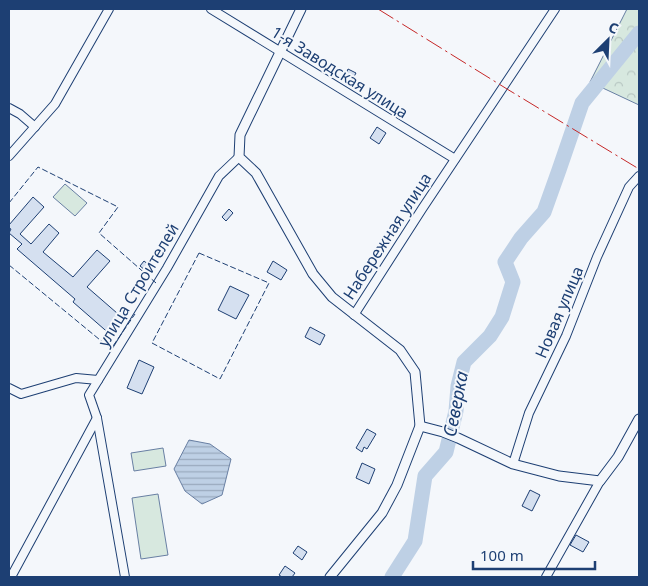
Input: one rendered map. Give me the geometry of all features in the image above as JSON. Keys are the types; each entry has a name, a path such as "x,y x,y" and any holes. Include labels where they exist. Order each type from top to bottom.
{"street":[{"path":"9,156 55,104 109,9"},
{"name":"1-я Заводская улица","path":"211,9 455,159"},
{"path":"301,9 240,135 239,157 256,173 313,274 332,297 354,315"},
{"name":"Набережная улица","path":"330,577 382,513 398,484 420,426 415,372 400,350 354,315 554,9"},
{"path":"9,108 20,114 35,127"},
{"name":"улица Строителей","path":"98,418 89,395 167,268 219,176 239,157"},
{"name":"Новая улица","path":"513,464 529,413 566,336 596,257 629,187 639,176"},
{"path":"9,388 21,394 76,378 98,380"},
{"path":"10,577 98,418"},
{"path":"98,418 125,577"},
{"path":"546,577 600,481 618,457 639,419"},
{"path":"420,426 458,438 513,464 559,476 600,481"}],"green space":[{"path":"627,9 639,9 639,105 590,82"},
{"path":"65,184 87,203 75,216 53,197"},
{"path":"163,448 166,466 134,471 131,453"},
{"path":"158,494 168,555 141,559 132,498"}],"water":[{"path":"189,440 210,444 231,459 222,495 202,504 185,491 174,469"}],"building":[{"path":"348,69 356,73 351,82 344,79"},
{"path":"377,127 386,133 379,144 370,138"},
{"path":"33,197 44,207 20,234 31,244 49,224 59,233 43,252 73,277 97,250 110,261 87,287 125,320 112,336 73,302 75,299 17,249 22,244 9,233 11,229 9,225"},
{"path":"229,209 233,213 226,221 222,217"},
{"path":"144,261 154,269 150,274 140,266"},
{"path":"273,261 287,270 281,280 267,272"},
{"path":"230,286 249,295 236,319 218,310"},
{"path":"310,327 325,335 320,345 305,337"},
{"path":"139,360 154,367 142,394 127,388"},
{"path":"367,429 376,434 367,449 364,447 362,452 356,448"},
{"path":"362,463 375,469 369,484 356,478"},
{"path":"530,490 540,495 532,511 522,506"},
{"path":"576,535 589,542 583,552 570,545"},
{"path":"298,546 307,552 302,560 293,553"},
{"path":"285,566 295,573 292,577 282,577 279,575"}],"waterway":[{"name":"Северка","path":"392,577 415,541 425,476 446,452 456,411 458,386 464,362 490,336 502,317 513,282 505,262 521,238 544,212 582,103 639,33"}],"fence":[{"path":"9,203 38,167 118,207 99,233 156,283"},
{"path":"199,253 269,283 220,379 152,343 199,253"},
{"path":"9,265 111,349 135,314"}],"power":[{"path":"378,9 639,169"}]}
